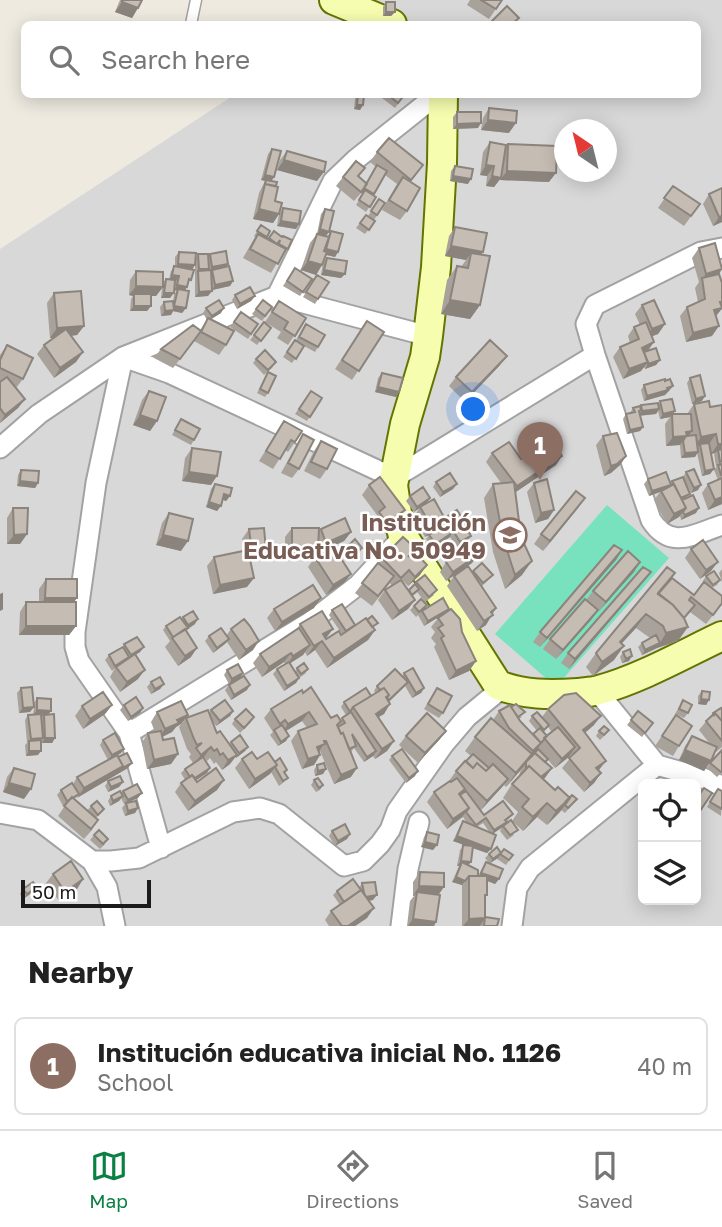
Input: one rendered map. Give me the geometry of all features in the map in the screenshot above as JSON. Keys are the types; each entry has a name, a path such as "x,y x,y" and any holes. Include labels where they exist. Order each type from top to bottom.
{"main road":[{"path":"334,0 385,21"},
{"path":"441,98 442,163 436,267 428,336 394,478 393,494 403,537 498,685 512,690 553,695 597,691 651,670 722,636"}],"street":[{"path":"277,296 333,181 355,160 436,98"},
{"path":"722,248 701,252 595,305 586,324 651,520 658,530 668,537 683,538 722,525"},
{"path":"0,448 40,414 123,357 277,296 428,336"},
{"path":"123,357 169,373 394,478 595,355"},
{"path":"123,357 96,483 75,647 79,661 129,733 161,848"},
{"path":"129,733 310,622 358,585 403,537"},
{"path":"92,861 139,858 233,813 260,808 279,814 344,866 363,861 390,830 397,811 444,744 467,717 492,697 498,685"},
{"path":"597,691 657,765 722,786"},
{"path":"512,926 517,888 530,869 657,765"},
{"path":"0,813 38,820 92,861 107,887 115,926"},
{"path":"401,926 406,882 419,822"}],"lane":[{"path":"192,21 196,0"}],"shaded area":[{"path":"377,0 722,0 722,926 0,926 0,249 229,98 701,98 701,21 344,21"}],"green space":[{"path":"607,505 669,558 556,687 495,634"}],"building":[{"path":"122,0 142,0 138,8"},
{"path":"481,0 502,0 496,9"},
{"path":"386,2 395,2 395,12 386,12"},
{"path":"507,6 519,18 516,21 492,21"},
{"path":"358,98 364,98 363,105 357,105"},
{"path":"489,108 517,111 516,123 488,120"},
{"path":"457,112 481,112 481,123 457,124"},
{"path":"389,138 423,165 411,180 377,152"},
{"path":"490,142 506,145 501,178 492,176 494,166 486,165"},
{"path":"508,144 554,146 554,173 507,171"},
{"path":"272,149 281,151 274,177 265,175"},
{"path":"287,151 326,162 324,172 284,160"},
{"path":"356,161 365,168 358,176 367,184 361,192 343,177"},
{"path":"377,165 387,171 374,194 364,188"},
{"path":"455,166 473,169 471,179 453,176"},
{"path":"403,177 420,188 407,211 389,200"},
{"path":"266,180 277,182 276,186 265,184"},
{"path":"265,184 278,187 275,201 282,203 279,214 259,209"},
{"path":"673,186 700,204 691,216 664,198"},
{"path":"722,188 722,216 719,217 709,194"},
{"path":"365,190 376,197 370,207 359,200"},
{"path":"379,199 385,203 377,215 371,211"},
{"path":"283,208 301,211 299,224 281,221"},
{"path":"325,209 334,211 329,232 320,229"},
{"path":"366,215 375,221 369,230 360,223"},
{"path":"261,225 270,231 267,237 257,231"},
{"path":"455,227 487,233 483,252 451,246"},
{"path":"274,231 292,240 288,249 279,244 280,240 277,244 269,238"},
{"path":"331,231 343,234 338,252 326,249"},
{"path":"258,234 286,249 278,264 250,249"},
{"path":"317,234 329,237 322,265 308,261"},
{"path":"715,243 722,269 706,274 699,248"},
{"path":"226,251 228,264 212,267 210,254"},
{"path":"179,252 196,253 195,265 178,264"},
{"path":"471,253 490,256 480,305 450,300 457,266 468,268"},
{"path":"198,254 208,254 209,269 199,269"},
{"path":"327,258 347,261 345,274 324,270"},
{"path":"174,266 194,270 187,287 177,285 179,276 172,275"},
{"path":"229,266 233,281 215,285 212,270"},
{"path":"295,268 312,279 303,292 287,281"},
{"path":"211,270 212,291 199,292 198,271"},
{"path":"136,271 163,272 163,287 136,286"},
{"path":"719,274 722,283 722,308 714,310 719,326 693,333 687,307 705,299 702,278"},
{"path":"317,275 329,282 318,299 306,292"},
{"path":"166,279 175,280 174,293 164,293"},
{"path":"250,287 255,296 240,304 235,295"},
{"path":"178,289 189,291 186,308 174,306"},
{"path":"81,291 84,326 57,328 54,293"},
{"path":"134,294 151,294 151,306 134,306"},
{"path":"219,300 224,308 212,316 206,308"},
{"path":"263,300 272,307 265,316 256,309"},
{"path":"654,300 665,324 652,329 642,305"},
{"path":"173,301 174,310 165,311 164,302"},
{"path":"279,301 306,318 295,336 284,329 288,322 272,312"},
{"path":"241,312 258,324 251,334 234,322"},
{"path":"208,318 234,331 226,345 201,332"},
{"path":"367,321 384,332 359,371 342,360"},
{"path":"264,322 271,328 261,341 254,335"},
{"path":"646,322 654,342 642,348 648,362 629,369 620,347 639,339 634,327"},
{"path":"306,324 325,335 318,347 299,337"},
{"path":"193,325 201,331 180,359 161,349"},
{"path":"66,329 83,352 60,368 44,345"},
{"path":"295,340 304,346 296,359 287,352"},
{"path":"490,340 507,356 472,392 456,377"},
{"path":"7,345 33,358 23,379 0,368 0,360"},
{"path":"656,348 660,360 648,364 644,352"},
{"path":"265,350 276,362 268,370 256,359"},
{"path":"268,372 276,376 268,393 260,389"},
{"path":"382,373 403,378 399,392 378,387"},
{"path":"700,375 705,396 696,399 690,378"},
{"path":"7,377 25,399 5,415 0,408 0,382"},
{"path":"670,379 673,386 647,396 644,385"},
{"path":"149,391 166,397 157,421 140,415"},
{"path":"311,391 322,398 310,417 299,409"},
{"path":"672,399 675,411 663,414 660,401"},
{"path":"709,401 710,407 722,405 722,444 718,444 716,434 701,437 694,404"},
{"path":"658,403 659,409 642,411 641,405"},
{"path":"640,406 643,427 630,430 626,414 635,412 633,408"},
{"path":"672,414 691,414 692,431 686,432 687,436 673,437"},
{"path":"181,419 200,429 194,440 175,430"},
{"path":"284,421 302,431 295,442 291,440 280,459 266,451"},
{"path":"617,433 626,456 611,466 603,436"},
{"path":"303,434 314,440 299,469 288,463"},
{"path":"696,435 698,452 685,453 683,441 686,436"},
{"path":"551,439 562,456 517,486 492,453 509,442 521,459"},
{"path":"321,441 337,449 327,469 311,462"},
{"path":"709,443 714,469 705,471 700,444"},
{"path":"192,448 221,452 217,476 189,472"},
{"path":"722,449 722,461 720,462 718,450"},
{"path":"694,469 701,485 694,488 686,472"},
{"path":"21,470 39,471 38,483 20,481"},
{"path":"666,472 671,485 652,491 648,479"},
{"path":"450,473 457,484 443,492 436,482"},
{"path":"380,477 405,510 387,523 379,512 385,507 369,485"},
{"path":"683,477 690,494 681,498 672,481"},
{"path":"722,478 722,497 715,500 708,484"},
{"path":"547,479 554,510 541,513 534,483"},
{"path":"514,482 521,537 532,561 515,575 503,538 493,484"},
{"path":"215,484 232,488 230,496 224,494 221,506 209,502"},
{"path":"674,484 686,508 674,514 661,491"},
{"path":"423,487 430,498 417,507 410,496"},
{"path":"576,491 585,498 550,541 541,534"},
{"path":"693,495 699,508 685,515 683,512 686,508 682,500"},
{"path":"434,499 445,519 432,527 420,507"},
{"path":"13,508 28,508 27,534 14,535"},
{"path":"457,510 464,521 456,527 448,516"},
{"path":"169,513 193,519 188,541 163,535"},
{"path":"345,518 351,532 326,543 321,529"},
{"path":"446,523 453,532 436,544 429,535"},
{"path":"465,525 471,536 460,542 454,532"},
{"path":"264,528 266,550 252,552 249,529"},
{"path":"292,528 319,528 318,549 292,549"},
{"path":"403,537 416,549 408,557 415,552 427,565 415,577 409,570 401,578 382,558"},
{"path":"355,539 362,548 355,552 349,545"},
{"path":"703,540 718,562 706,570 691,549"},
{"path":"465,543 468,547 458,554 455,550"},
{"path":"472,544 479,554 453,572 446,562"},
{"path":"614,545 622,550 547,638 540,632"},
{"path":"333,546 351,574 333,585 315,557"},
{"path":"248,550 254,578 220,585 214,557"},
{"path":"628,551 640,562 606,602 593,591"},
{"path":"378,563 394,576 378,596 362,583"},
{"path":"482,563 493,575 483,583 473,571"},
{"path":"468,566 496,608 491,612 493,615 484,621 454,576"},
{"path":"643,567 651,572 575,659 568,653"},
{"path":"667,567 675,573 658,593 673,605 688,627 666,633 663,626 646,614 620,642 624,646 602,662 596,653"},
{"path":"714,571 720,580 713,585 706,576"},
{"path":"425,575 437,590 429,597 416,582"},
{"path":"672,578 694,595 704,582 722,596 722,603 713,615 691,597 689,600 695,605 684,618 658,594"},
{"path":"46,579 77,579 77,598 45,598"},
{"path":"401,580 415,600 399,611 385,590"},
{"path":"415,584 419,589 412,595 409,590"},
{"path":"313,585 321,598 282,622 274,609"},
{"path":"443,598 449,609 428,621 422,611"},
{"path":"421,599 427,605 419,612 414,606"},
{"path":"585,599 598,610 563,650 550,639"},
{"path":"26,602 76,602 76,626 26,626"},
{"path":"342,604 355,625 346,631 332,610"},
{"path":"451,609 460,619 462,632 476,661 456,671 441,638 444,636 438,628 443,625 438,618"},
{"path":"193,611 198,619 188,625 183,617"},
{"path":"322,611 333,629 323,634 326,639 339,631 341,635 366,618 375,630 334,658 322,641 314,646 300,624"},
{"path":"372,616 378,623 372,627 367,620"},
{"path":"180,617 188,628 173,637 166,626"},
{"path":"244,619 259,641 246,650 231,629"},
{"path":"221,628 229,639 217,648 209,636"},
{"path":"299,628 310,645 269,667 260,654"},
{"path":"185,629 197,648 185,656 172,638"},
{"path":"656,635 660,643 645,650 642,643"},
{"path":"137,637 144,647 131,655 124,644"},
{"path":"123,647 129,657 115,666 109,655"},
{"path":"630,649 632,656 626,659 623,652"},
{"path":"135,654 145,670 127,682 116,667"},
{"path":"289,662 299,678 287,686 277,669"},
{"path":"304,663 308,669 301,674 297,668"},
{"path":"238,664 243,673 232,679 227,670"},
{"path":"413,668 424,688 416,693 404,673"},
{"path":"395,669 408,682 389,700 384,688 380,690 377,686"},
{"path":"244,676 250,685 234,695 229,685"},
{"path":"160,677 164,684 155,689 151,682"},
{"path":"32,687 34,707 23,708 21,688"},
{"path":"311,687 331,718 337,715 341,721 337,725 357,768 341,775 326,741 317,747 320,755 308,759 298,731 317,724 309,712 288,724 285,720 280,724 271,709"},
{"path":"366,688 371,696 353,707 350,712 344,702"},
{"path":"384,688 389,695 386,697 390,704 376,714 394,741 382,749 353,707"},
{"path":"437,688 452,696 443,713 428,704"},
{"path":"702,691 710,692 709,700 701,699"},
{"path":"103,692 112,705 90,719 82,706"},
{"path":"576,693 601,716 583,730 606,761 596,768 601,773 590,783 569,758 580,748 548,709 564,695"},
{"path":"136,697 143,708 131,717 124,705"},
{"path":"37,698 51,699 51,711 37,710"},
{"path":"225,700 233,711 220,721 211,710"},
{"path":"683,700 692,705 688,713 679,709"},
{"path":"181,701 188,715 177,720 179,723 165,729 157,712"},
{"path":"516,704 525,712 518,717 511,707"},
{"path":"510,705 520,721 541,743 533,751 509,728 499,711"},
{"path":"721,708 722,710 722,721 713,713"},
{"path":"246,709 254,717 244,728 235,719"},
{"path":"208,710 217,733 220,731 237,755 228,760 223,753 220,755 217,749 214,751 211,747 201,755 196,748 202,743 197,745 186,718"},
{"path":"638,711 653,723 645,733 631,720"},
{"path":"351,712 376,751 367,757 352,734 356,746 349,749 338,727 345,723 342,718"},
{"path":"537,712 549,725 544,730 532,716"},
{"path":"427,713 446,731 425,753 406,736"},
{"path":"715,713 722,721 722,741 706,721"},
{"path":"41,714 43,738 31,739 28,715"},
{"path":"54,714 55,738 45,738 44,715"},
{"path":"676,715 692,726 679,746 662,736"},
{"path":"491,718 532,754 516,773 475,737"},
{"path":"282,725 289,736 281,742 274,730"},
{"path":"604,726 609,730 604,735 599,731"},
{"path":"558,727 575,747 562,759 544,738"},
{"path":"540,728 547,736 541,743 533,734"},
{"path":"161,731 163,740 174,738 178,754 154,760 148,733"},
{"path":"115,733 124,749 112,755 103,740"},
{"path":"240,735 248,747 239,753 231,742"},
{"path":"692,736 717,747 711,761 685,750"},
{"path":"41,740 41,751 29,751 29,741"},
{"path":"402,749 418,771 409,778 392,756"},
{"path":"538,749 548,759 545,762 535,753"},
{"path":"722,750 722,771 721,772 710,763"},
{"path":"252,752 257,759 268,752 277,765 255,779 242,759"},
{"path":"127,753 132,763 119,770 123,766 118,757"},
{"path":"535,753 552,768 541,777 529,766 526,769 526,762"},
{"path":"473,754 489,768 486,771 477,763 473,768 466,761"},
{"path":"117,755 123,766 84,788 77,777"},
{"path":"203,757 210,768 195,778 192,775 190,777 185,769"},
{"path":"280,758 287,770 284,772 288,778 283,781 275,767 275,762"},
{"path":"465,761 473,768 477,763 486,771 493,764 508,779 487,801 456,771"},
{"path":"324,763 326,769 318,771 317,765"},
{"path":"529,766 555,790 558,787 570,798 556,811 547,803 533,817 522,807 529,799 512,784"},
{"path":"14,768 35,774 31,789 9,783"},
{"path":"216,768 224,780 195,801 181,783 192,775 197,782"},
{"path":"120,776 123,782 111,787 108,781"},
{"path":"318,778 323,785 319,788 314,780"},
{"path":"457,778 465,789 459,794 469,808 453,819 434,792"},
{"path":"72,783 79,794 67,801 61,790"},
{"path":"137,784 142,793 128,800 123,791"},
{"path":"704,788 712,793 701,810 701,792"},
{"path":"718,789 722,791 722,809 710,802"},
{"path":"120,791 123,796 113,801 111,796"},
{"path":"466,791 484,815 503,801 513,814 505,820 507,822 494,830 486,818 476,825 466,812 469,808 460,795"},
{"path":"572,795 577,799 568,808 565,805 570,798 565,802"},
{"path":"72,797 98,820 91,829 64,806"},
{"path":"97,801 104,809 98,815 91,806"},
{"path":"136,801 138,808 128,811 126,803"},
{"path":"511,820 518,830 510,835 503,826"},
{"path":"463,821 496,835 491,849 457,836"},
{"path":"345,824 350,834 338,841 332,831"},
{"path":"99,830 108,839 103,844 94,835"},
{"path":"427,832 439,835 437,845 425,842"},
{"path":"463,845 473,846 471,862 461,861"},
{"path":"497,847 501,853 493,859 489,854"},
{"path":"504,849 513,855 509,860 500,854"},
{"path":"71,861 83,879 65,892 53,874"},
{"path":"462,862 478,870 478,876 469,876 465,881 456,877"},
{"path":"486,862 503,869 499,879 481,873"},
{"path":"420,872 444,873 444,887 419,886"},
{"path":"469,876 487,876 485,918 469,919"},
{"path":"353,879 361,890 344,902 337,891"},
{"path":"33,882 37,887 27,894 23,889"},
{"path":"375,882 377,895 366,897 362,883"},
{"path":"361,890 374,908 348,926 342,926 331,911"},
{"path":"417,892 440,895 436,922 413,919"},
{"path":"485,917 499,919 497,926 484,926"}],"place":[{"name":"Institución educativa inicial No. 1126","path":"540,480"},
{"name":"Institución Educativa No. 50949","path":"510,535"}]}
